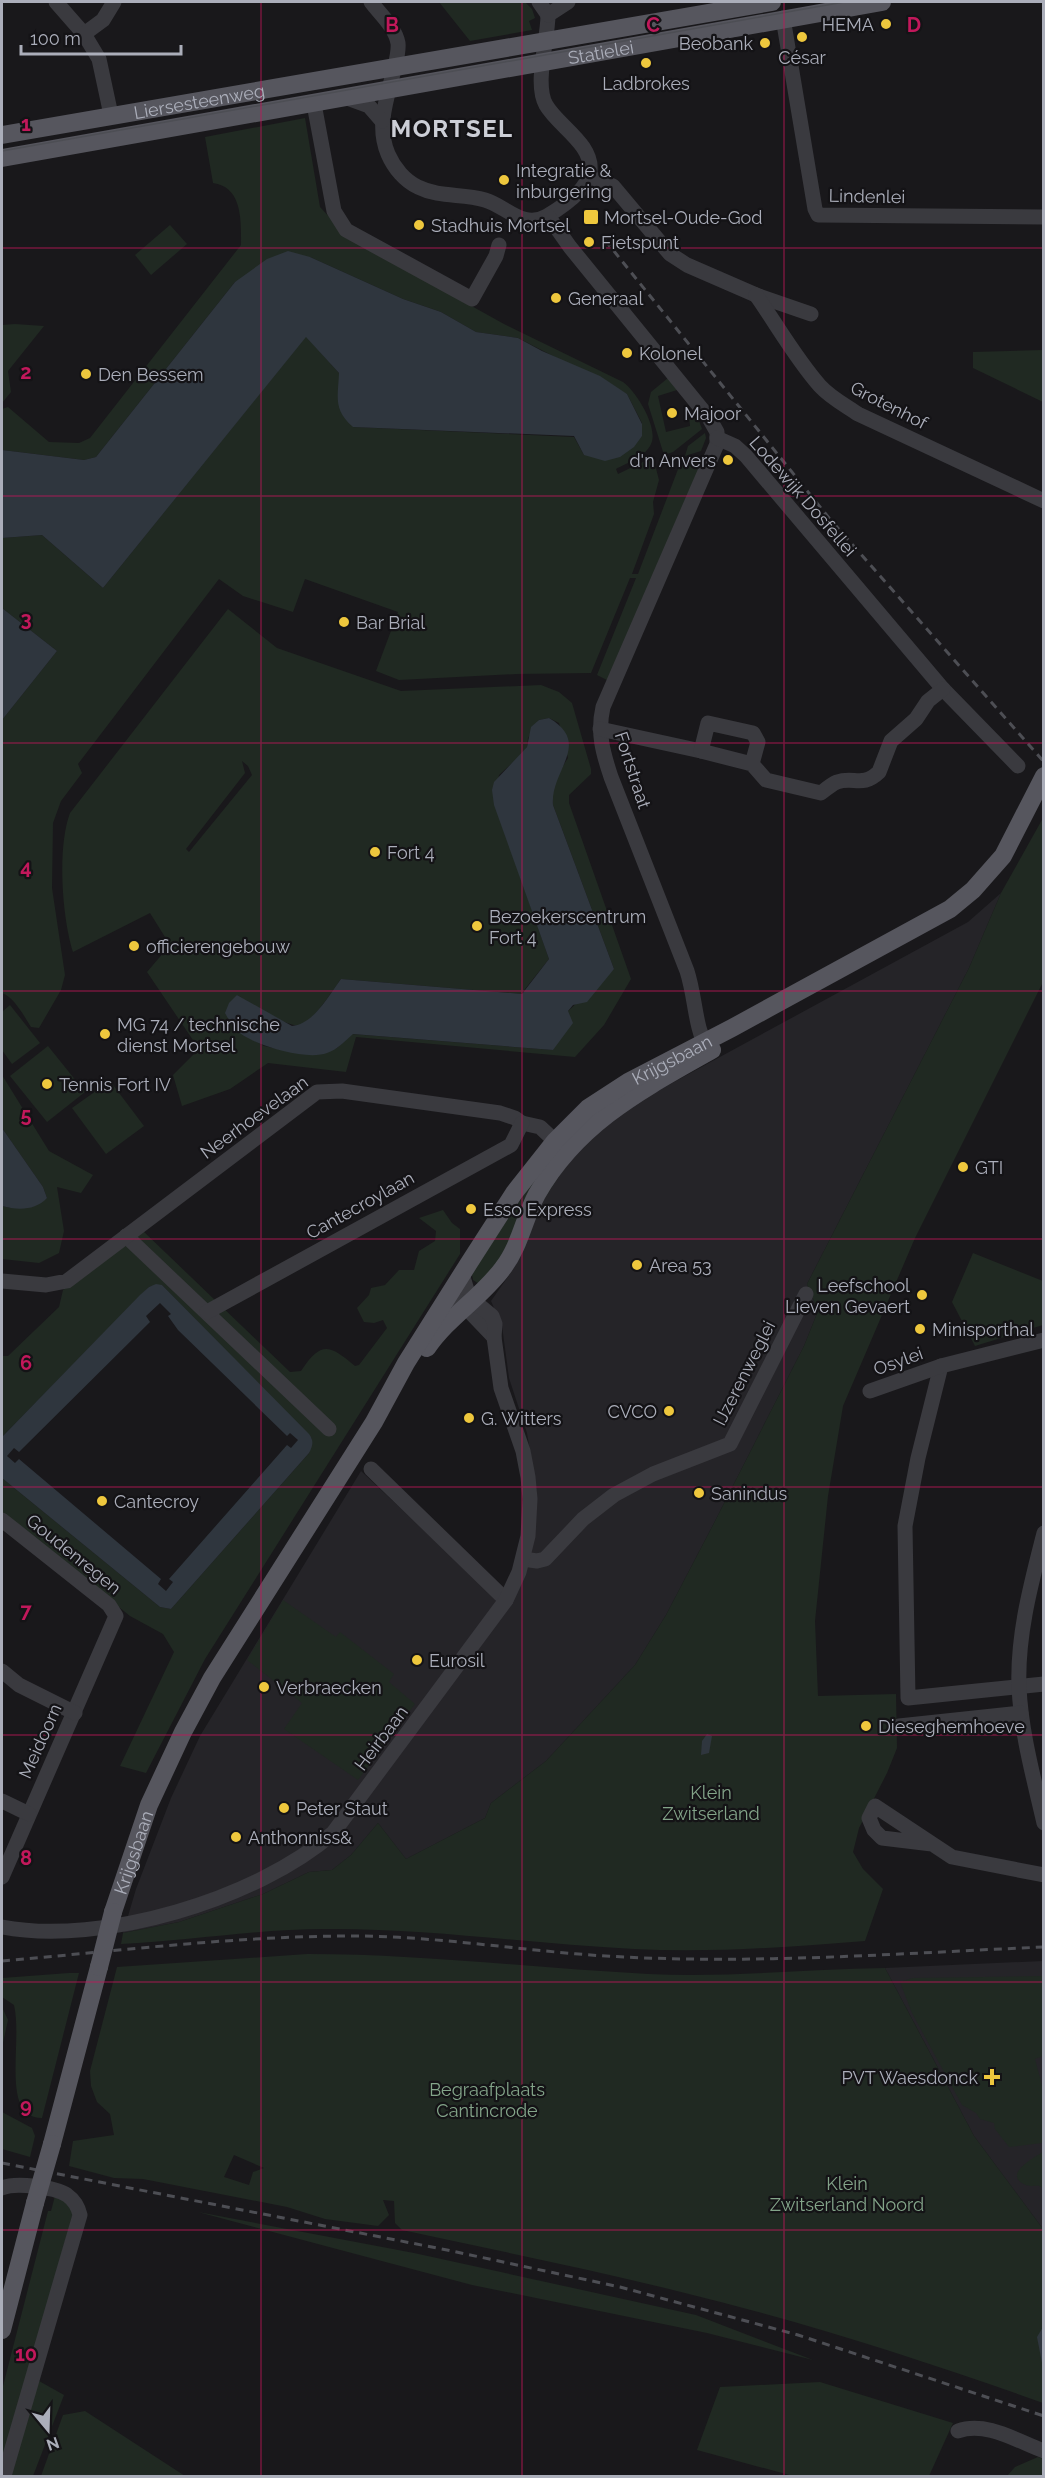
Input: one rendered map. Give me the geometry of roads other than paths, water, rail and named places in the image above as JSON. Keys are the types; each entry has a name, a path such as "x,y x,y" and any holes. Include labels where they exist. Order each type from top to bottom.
{"main road":[{"name":"Statielei","path":"395,66 772,2"},
{"name":"Statielei","path":"389,91 783,18 882,2"},
{"name":"Liersesteenweg","path":"2,135 395,66"},
{"name":"Liersesteenweg","path":"2,158 389,91"},
{"name":"Krijgsbaan","path":"374,1422 387,1407 438,1332 488,1287 512,1255 537,1194 577,1140 626,1099 732,1028 950,909 973,890 1003,856 1044,776"},
{"name":"Krijgsbaan","path":"2,2330 113,1912 149,1805 196,1705 374,1422 446,1298 514,1193 555,1141 588,1108 606,1095 706,1046 937,926 967,907 1005,868 1044,796"}],"street":[{"path":"56,2 84,34 99,59 111,115"},
{"path":"84,34 103,20 114,2"},
{"path":"371,2 397,38 395,66 382,121 387,150 394,166 416,186 435,194 485,200 520,219 535,220 548,216 581,190 589,177 590,163 588,155 550,111 542,95 548,15 539,2"},
{"path":"548,15 568,2"},
{"name":"Lindenlei","path":"783,18 815,209 818,215 1044,217"},
{"path":"347,98 369,106 382,121"},
{"path":"314,104 334,211 346,230 472,299 496,256 499,245"},
{"path":"589,177 616,189 670,254 687,265 756,295 811,314"},
{"path":"548,216 712,423 717,438"},
{"name":"Grotenhof","path":"756,295 820,386 832,397 858,414 1044,501"},
{"name":"Lodewijk Dosfellei","path":"717,438 735,446 746,456 943,689 1018,766"},
{"name":"Fortstraat","path":"706,1046 698,1032 692,987 687,971 611,777 602,751 600,729 603,707 717,438"},
{"path":"600,729 752,764 765,780 821,793 837,782 867,780 879,772 891,741 916,719 928,701 943,689"},
{"path":"701,751 708,723 753,733 758,742 752,764"},
{"name":"Neerhoevelaan","path":"2,1281 46,1285 67,1281 317,1092 333,1090 490,1112 540,1127 555,1141"},
{"name":"Cantecroylaan","path":"207,1312 512,1145 522,1123"},
{"path":"126,1236 329,1429"},
{"name":"Heirbaan","path":"2,1927 16,1930 55,1931 104,1927 155,1917 244,1887 278,1872 310,1852 333,1833 367,1790 506,1600 523,1558 530,1518 528,1477 523,1451 501,1388 494,1336 472,1314 462,1274"},
{"name":"IJzerenweglei","path":"523,1558 537,1561 545,1559 583,1519 630,1485 730,1444 806,1294"},
{"path":"446,1298 471,1303"},
{"name":"Osylei","path":"870,1392 941,1366 1044,1340"},
{"path":"941,1366 918,1458 905,1526 908,1698 1044,1684"},
{"path":"371,1469 506,1600"},
{"name":"Goudenregen","path":"2,1520 109,1605 116,1616 116,1622"},
{"path":"1044,1533 1025,1612 1019,1686 1021,1713 1044,1823"},
{"name":"Meidoorn","path":"2,1877 116,1622"},
{"path":"2,1671 19,1684 75,1713"},
{"path":"899,1726 1021,1713"},
{"path":"2,1801 29,1814"},
{"path":"932,1844 952,1857 1044,1875"},
{"path":"2,2188 22,2185 60,2192 76,2204 80,2215 4,2476"},
{"path":"958,2431 970,2427 984,2428 1044,2451"}],"tram line":[{"path":"2,151 844,2"}],"railway":[{"path":"605,240 829,518 1044,762"},
{"path":"2,1961 220,1941 352,1936 420,1939 590,1955 676,1959 834,1957 1044,1947"},
{"path":"2,2163 447,2250 620,2287 798,2335 1044,2416"}],"place":[{"name":"HEMA","path":"886,24"},
{"name":"César","path":"802,37"},
{"name":"Beobank","path":"765,43"},
{"name":"Ladbrokes","path":"646,63"},
{"name":"Integratie & inburgering","path":"504,180"},
{"name":"Mortsel-Oude-God","path":"591,217"},
{"name":"Stadhuis Mortsel","path":"419,225"},
{"name":"Fietspunt","path":"589,242"},
{"name":"Generaal","path":"556,298"},
{"name":"Kolonel","path":"627,353"},
{"name":"Den Bessem","path":"86,374"},
{"name":"Majoor","path":"672,413"},
{"name":"d'n Anvers","path":"728,460"},
{"name":"Bar Brial","path":"344,622"},
{"name":"Fort 4","path":"375,852"},
{"name":"Bezoekerscentrum Fort 4","path":"477,926"},
{"name":"officierengebouw","path":"134,946"},
{"name":"MG 74 / technische dienst Mortsel","path":"105,1034"},
{"name":"Tennis Fort IV","path":"47,1084"},
{"name":"GTI","path":"963,1167"},
{"name":"Esso Express","path":"471,1209"},
{"name":"Area 53","path":"637,1265"},
{"name":"Leefschool Lieven Gevaert","path":"922,1295"},
{"name":"Minisporthal","path":"920,1329"},
{"name":"CVCO","path":"669,1411"},
{"name":"G. Witters","path":"469,1418"},
{"name":"Sanindus","path":"699,1493"},
{"name":"Cantecroy","path":"102,1501"},
{"name":"Eurosil","path":"417,1660"},
{"name":"Verbraecken","path":"264,1687"},
{"name":"Dieseghemhoeve","path":"866,1726"},
{"name":"Peter Staut","path":"284,1808"},
{"name":"Anthonniss&","path":"236,1837"},
{"name":"PVT Waesdonck","path":"992,2077"}],"district":[{"name":"MORTSEL","path":"452,128"}],"park label":[{"name":"Klein Zwitserland","path":"711,1802"},
{"name":"Begraafplaats Cantincrode","path":"487,2099"},
{"name":"Klein Zwitserland Noord","path":"847,2193"}]}
